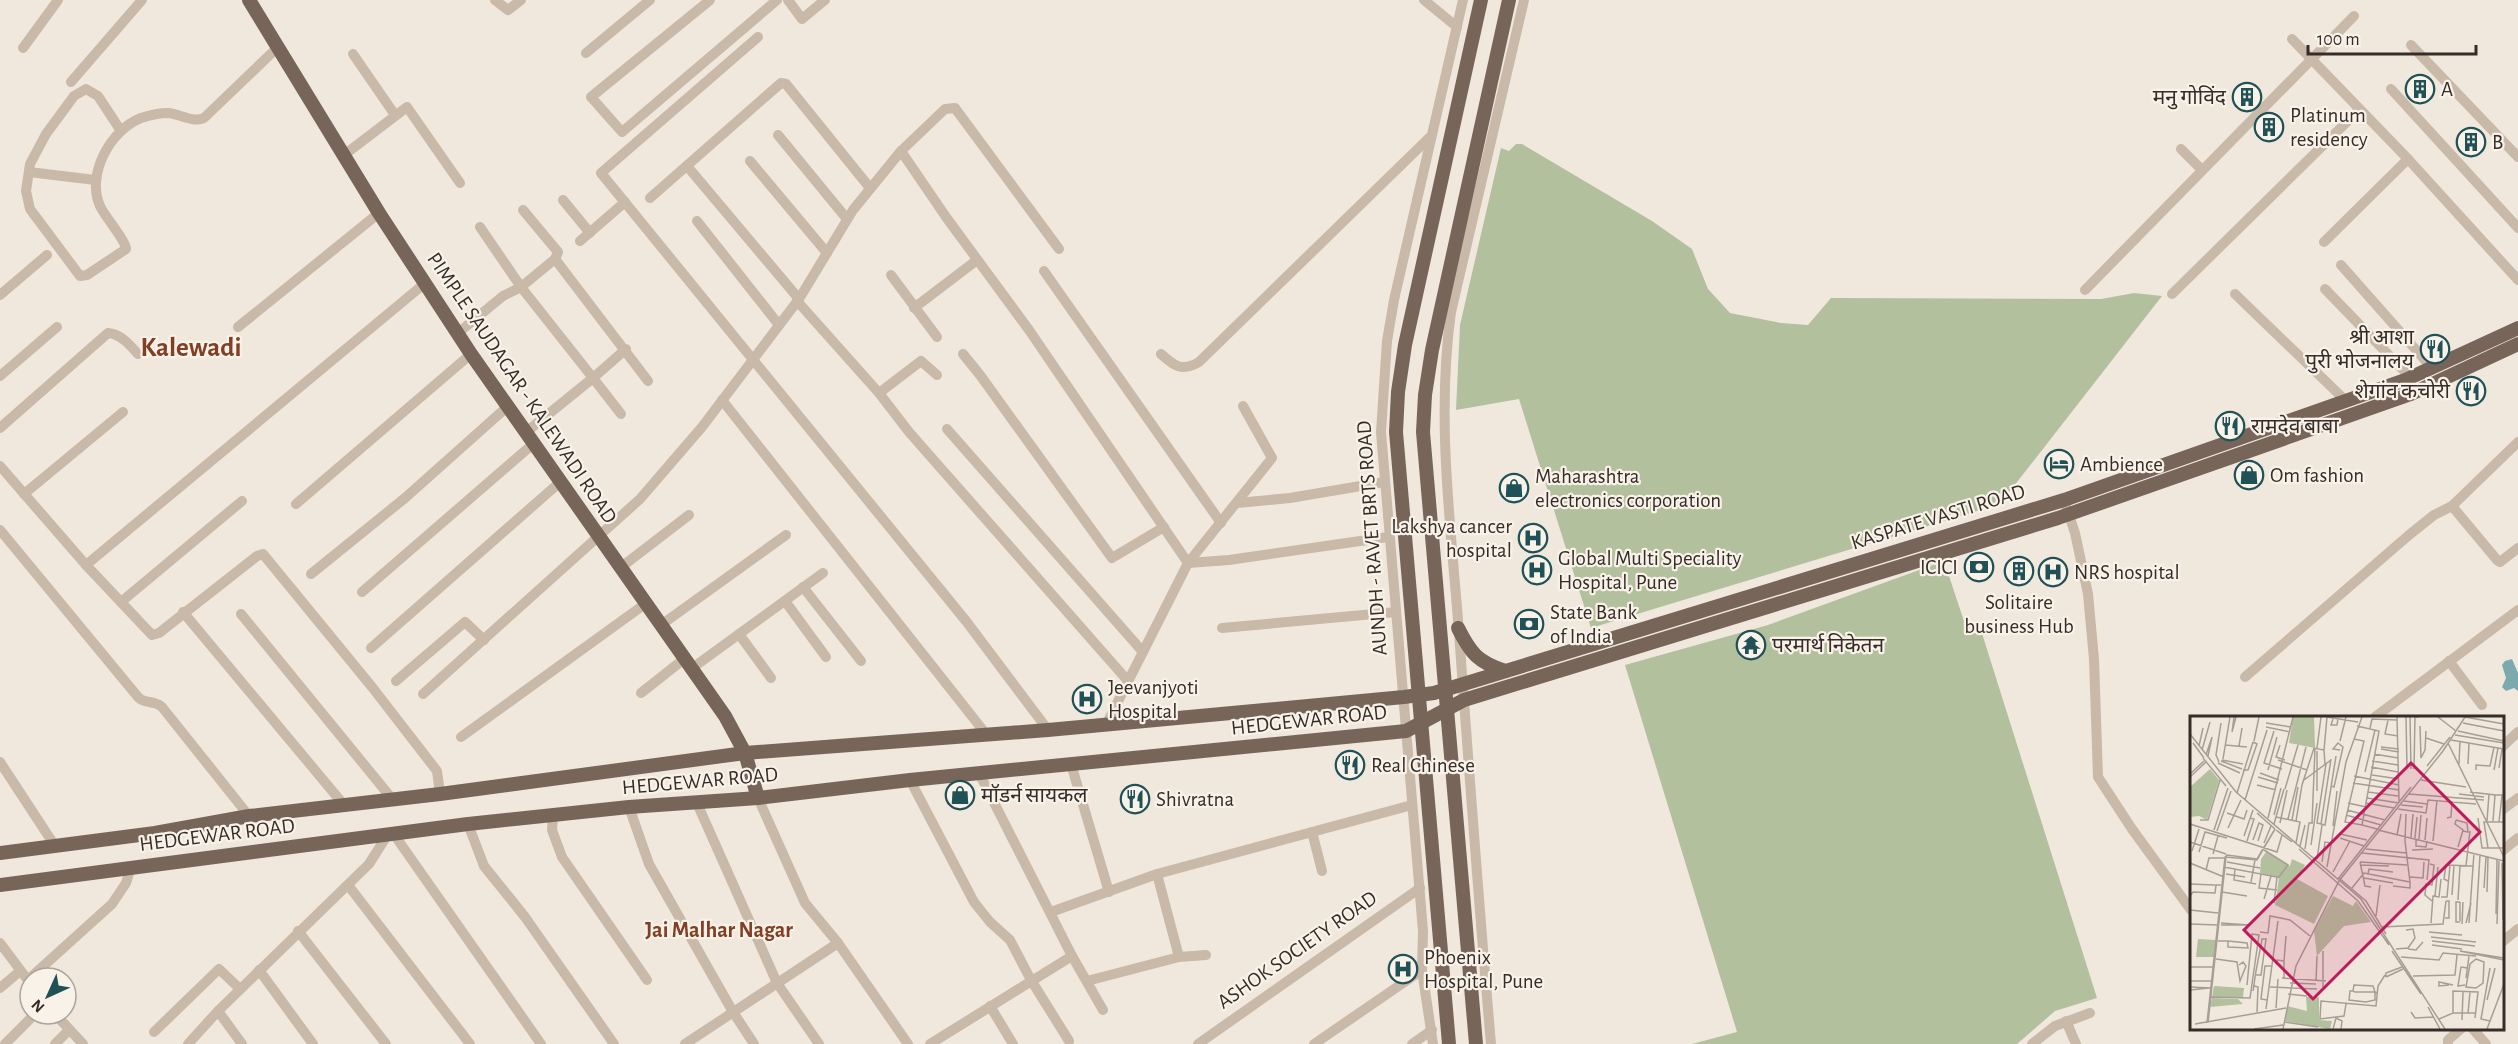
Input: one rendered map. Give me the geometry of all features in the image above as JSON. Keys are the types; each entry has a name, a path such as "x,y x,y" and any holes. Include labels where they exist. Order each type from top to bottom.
{"main road":[{"name":"PIMPLE SAUDAGAR - KALEWADI ROAD","path":"249,0 424,284 507,407 725,716 746,753 758,798"},
{"path":"1449,1044 1396,432 1398,392 1405,345 1481,0"},
{"path":"1476,1044 1423,432 1425,395 1432,350 1509,0"},
{"name":"KASPATE VASTI ROAD","path":"1463,684 2064,500 2411,378 2518,328"},
{"name":"KASPATE VASTI ROAD","path":"1406,731 1464,700 2068,514 2410,394 2518,344"},
{"path":"1658,624 1662,639"},
{"path":"1458,628 1469,649 1478,659 1489,666 1505,671"},
{"name":"HEDGEWAR ROAD","path":"0,853 155,833 249,816 440,795 746,753 1048,730 1404,697 1434,693 1463,684"},
{"name":"HEDGEWAR ROAD","path":"0,885 468,824 629,807 758,798 910,780 1406,731"}],"street":[{"path":"23,48 58,0"},
{"path":"71,82 142,0"},
{"path":"498,3 508,10 521,0"},
{"path":"586,53 650,0"},
{"path":"710,0 591,97 622,132 777,0"},
{"path":"788,0 802,19 825,0"},
{"path":"1424,0 1457,27"},
{"name":"AUNDH - RAVET BRTS ROAD","path":"1433,1044 1422,970 1423,931 1420,888 1388,537 1381,432 1388,341 1394,300 1463,0"},
{"path":"1491,1044 1443,416 1445,353 1451,312 1524,0"},
{"path":"2085,290 2354,16"},
{"path":"758,37 602,173 916,563 966,621 1048,730"},
{"path":"2292,39 2408,159 2518,280"},
{"path":"2411,45 2518,157"},
{"path":"122,131 98,96 86,89 74,96 46,134 30,164 26,191 30,209 80,276 87,275 118,256 127,246 111,227 99,204 95,180 110,142 134,121 153,114 168,113 200,120 278,47"},
{"path":"353,54 394,115"},
{"path":"650,198 781,83 786,84 870,188"},
{"path":"2391,88 2518,228"},
{"path":"344,155 404,107 409,109 460,183"},
{"path":"423,694 640,499 722,400 798,300 847,219 870,188 901,151 945,109 955,108 1059,249"},
{"path":"2172,294 2359,110"},
{"path":"778,135 847,219"},
{"path":"1161,354 1175,366 1188,368 1199,362 1432,136"},
{"path":"2181,149 2202,170"},
{"path":"901,151 1029,330 1188,563"},
{"path":"2324,242 2408,159"},
{"path":"750,161 827,253"},
{"path":"687,166 879,393 909,432 1128,681"},
{"path":"29,172 95,180"},
{"path":"562,201 590,232"},
{"path":"580,242 626,202"},
{"path":"458,333 503,296 521,287 555,260 558,252 524,210"},
{"path":"238,327 379,213"},
{"path":"697,221 779,325"},
{"path":"480,227 521,287 621,414"},
{"path":"0,295 47,255"},
{"path":"555,260 626,349 648,381"},
{"path":"914,308 977,260"},
{"path":"2342,265 2432,368"},
{"path":"1044,271 1221,524"},
{"path":"891,275 937,337"},
{"path":"86,565 424,284"},
{"path":"2325,289 2411,378"},
{"path":"2235,294 2344,400"},
{"path":"0,376 57,327"},
{"path":"0,428 108,333 114,333 129,343 138,354"},
{"path":"362,592 626,349"},
{"path":"296,504 471,354"},
{"path":"963,354 1112,558 1164,527"},
{"path":"879,393 921,361 937,375"},
{"path":"722,400 986,734"},
{"path":"1106,724 1188,563 1272,458 1243,406"},
{"path":"311,574 405,498 507,407"},
{"path":"24,494 123,412"},
{"path":"947,429 1143,652"},
{"path":"2245,677 2409,535 2434,515 2452,506 2518,442"},
{"path":"0,466 147,632 156,636 183,612 257,556 263,554 372,687 437,771 440,795"},
{"path":"1237,503 1290,498 1384,482"},
{"path":"371,648 560,483"},
{"path":"2064,500 2088,594 2094,659 2098,777 2132,829 2190,908"},
{"path":"121,602 242,501"},
{"path":"2452,506 2500,562 2518,548"},
{"path":"620,568 689,515"},
{"path":"0,530 138,697 144,702 153,702 162,707 249,816"},
{"path":"661,625 786,535"},
{"path":"1188,563 1229,560 1388,537"},
{"path":"641,693 739,634 823,573"},
{"path":"803,587 861,661"},
{"path":"784,601 826,657"},
{"path":"461,737 645,604"},
{"path":"2376,716 2518,610"},
{"path":"183,612 344,805"},
{"path":"1222,628 1396,612"},
{"path":"241,614 393,800"},
{"path":"396,681 465,622 484,640"},
{"path":"739,634 771,678"},
{"path":"2450,661 2482,705"},
{"path":"2503,746 2518,732"},
{"path":"0,762 55,846"},
{"path":"1071,764 1109,892"},
{"path":"979,773 1072,956 1103,1010"},
{"path":"910,780 974,902 990,922 1010,940 1031,980 1069,1041"},
{"path":"758,798 805,903 838,943 908,1044"},
{"path":"2503,809 2518,798"},
{"path":"696,801 777,983 819,1044"},
{"path":"1051,912 1157,874 1412,805"},
{"path":"629,807 649,864 733,1012 754,1044"},
{"path":"553,816 552,830 562,857 647,980"},
{"path":"468,824 484,866 525,916 614,1044"},
{"path":"1312,832 1322,871"},
{"path":"188,1044 298,931 369,864 390,833 541,1044"},
{"path":"2503,850 2518,838"},
{"path":"45,966 112,904 126,883 131,867"},
{"path":"1157,874 1179,957"},
{"path":"348,885 470,1044"},
{"name":"ASHOK SOCIETY ROAD","path":"1203,1042 1420,888"},
{"path":"2503,941 2518,929"},
{"path":"298,931 386,1044"},
{"path":"0,943 18,970"},
{"path":"685,1044 838,943"},
{"path":"1087,981 1179,957 1206,955"},
{"path":"930,1044 1072,956"},
{"path":"154,1032 219,969 240,989"},
{"path":"259,970 313,1044"},
{"path":"1314,1044 1422,970"},
{"path":"0,988 18,973"},
{"path":"990,1006 1013,1044"},
{"path":"218,1011 242,1044"},
{"path":"2032,1044 2055,1026 2090,1013"},
{"path":"2066,1021 2076,1044"},
{"path":"5,1044 23,1026"},
{"path":"66,1026 83,1044"},
{"path":"2448,1044 2448,1040 2461,1029"},
{"path":"2473,1029 2486,1044"},
{"path":"56,1044 69,1030"},
{"path":"1412,1044 1432,1030"}],"green space":[{"path":"1516,144 1522,144 1652,221 1692,249 1708,289 1730,313 1781,323 1808,325 1831,298 2101,299 2134,293 2162,296 2000,504 1591,628 1519,399 1456,410 1460,325 1501,148 1509,151"},
{"path":"1944,561 1966,627 1979,624 2097,998 2055,1011 2017,1044 1692,1044 1737,1032 1625,665 1768,625"}],"water":[{"path":"2512,659 2518,673 2518,691 2514,688 2506,691 2502,687 2506,678 2502,665 2505,661"}],"place":[{"name":"A","path":"2420,89"},
{"name":"मनु गोविंद","path":"2247,97"},
{"name":"Platinum residency","path":"2269,127"},
{"name":"B","path":"2471,142"},
{"name":"श्री आशा पुरी भोजनालय","path":"2435,349"},
{"name":"शेगांव कचोरी","path":"2471,391"},
{"name":"रामदेव बाबा","path":"2230,426"},
{"name":"Ambience","path":"2059,464"},
{"name":"Om fashion","path":"2249,475"},
{"name":"Maharashtra electronics corporation","path":"1514,488"},
{"name":"Lakshya cancer hospital","path":"1533,538"},
{"name":"ICICI","path":"1979,567"},
{"name":"Global Multi Speciality Hospital, Pune","path":"1537,570"},
{"name":"Solitaire business Hub","path":"2019,571"},
{"name":"NRS hospital","path":"2053,572"},
{"name":"State Bank of India","path":"1529,624"},
{"name":"परमार्थ निकेतन","path":"1751,645"},
{"name":"Jeevanjyoti Hospital","path":"1087,699"},
{"name":"Real Chinese","path":"1350,765"},
{"name":"मॉडर्न सायकल","path":"960,795"},
{"name":"Shivratna","path":"1135,799"},
{"name":"Phoenix Hospital, Pune","path":"1403,969"}],"district":[{"name":"Kalewadi","path":"191,347"},
{"name":"Jai Malhar Nagar","path":"719,930"}]}
